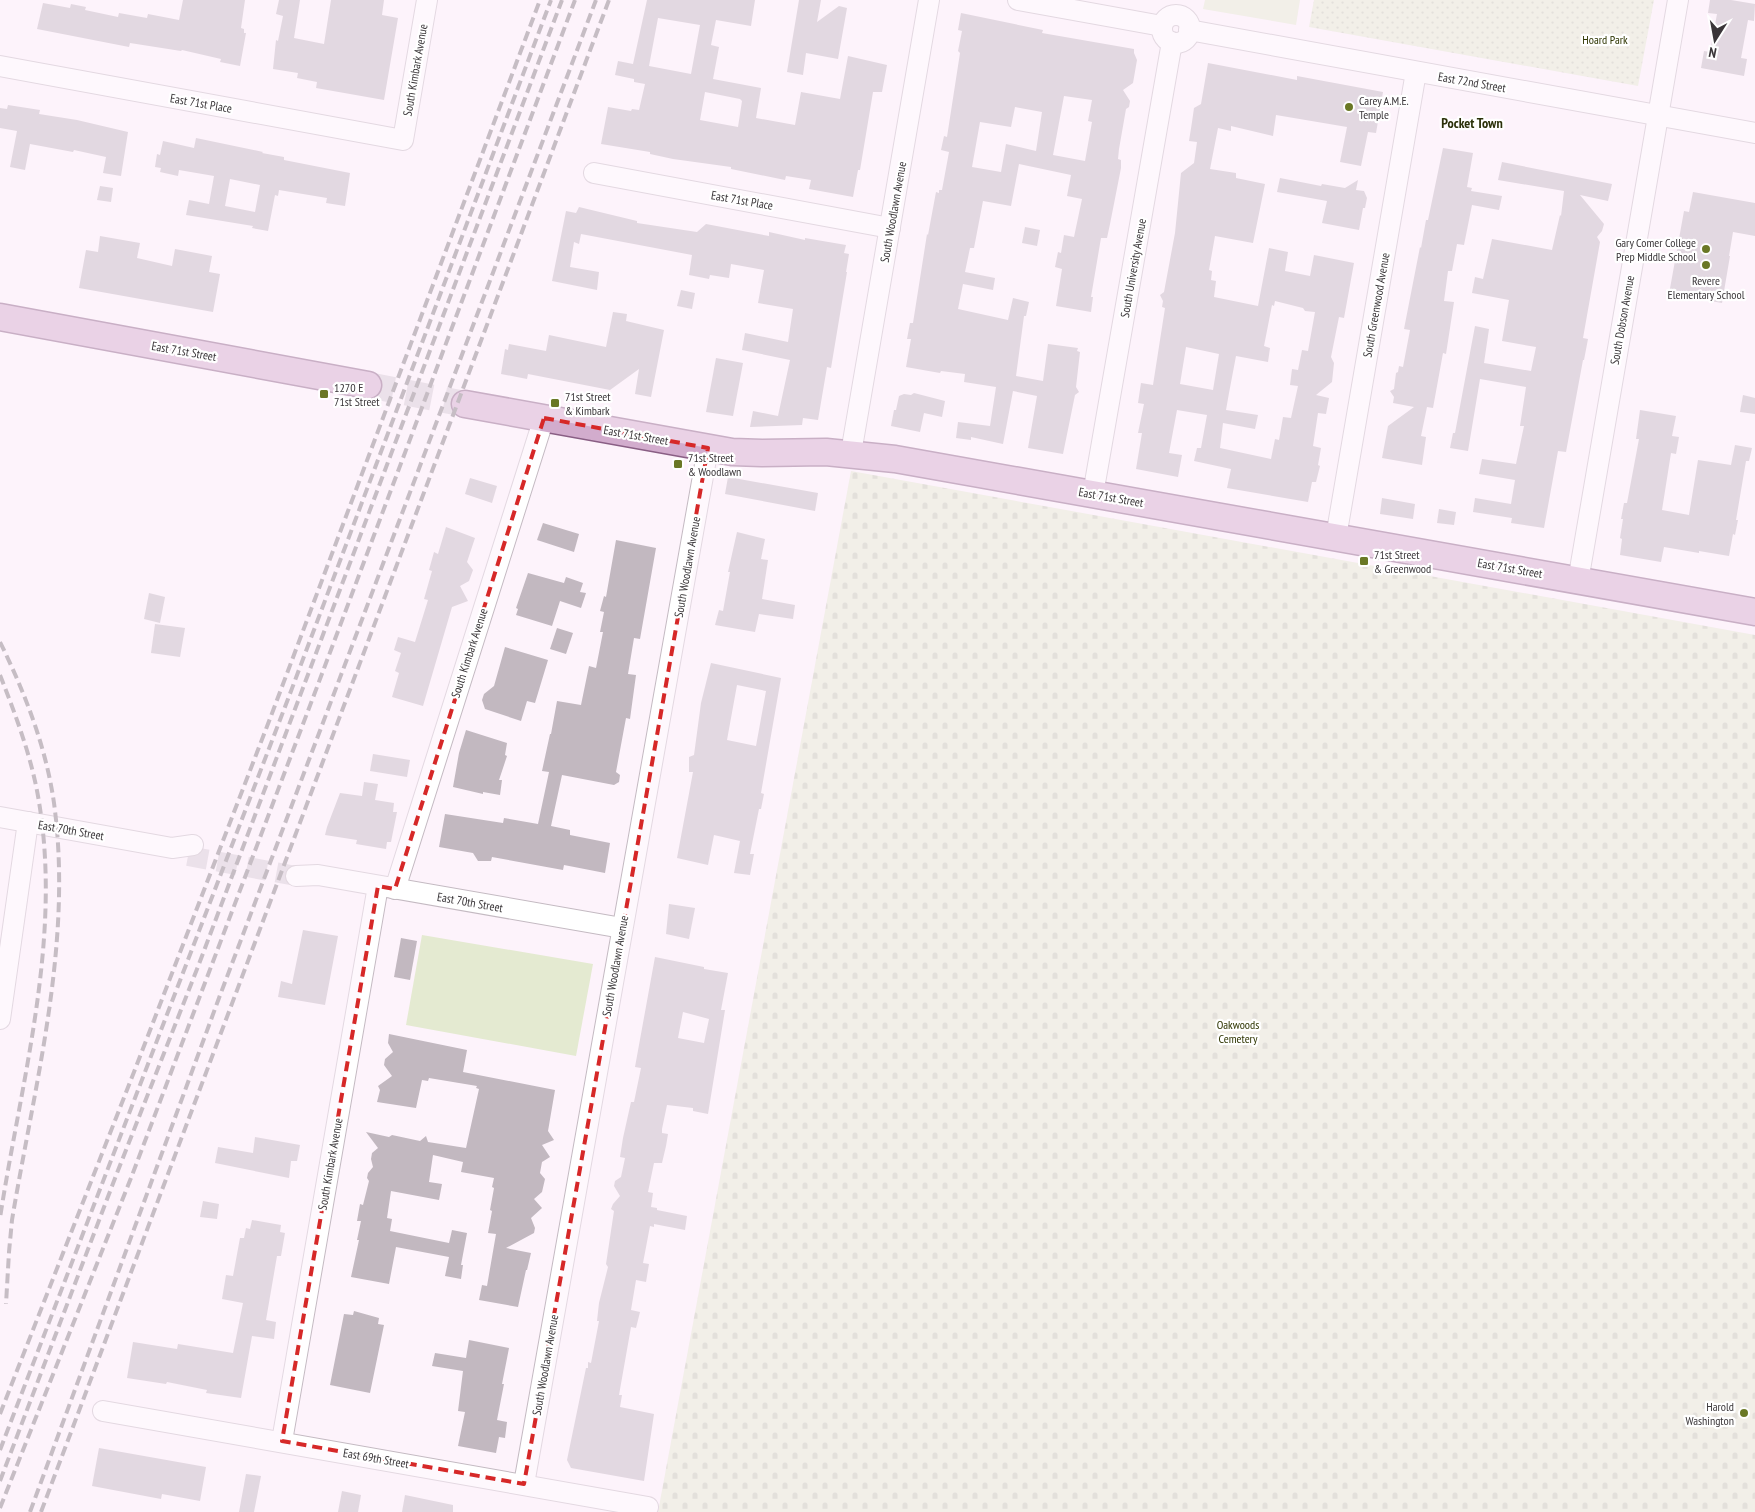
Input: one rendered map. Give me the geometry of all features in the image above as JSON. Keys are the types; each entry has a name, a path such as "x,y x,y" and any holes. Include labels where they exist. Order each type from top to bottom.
{"main road":[{"name":"East 71st Street","path":"0,317 368,386"},
{"name":"East 71st Street","path":"465,404 708,448 762,454 851,453 895,459 1755,612"}],"street":[{"name":"South Kimbark Avenue","path":"403,140 427,0"},
{"name":"South Woodlawn Avenue","path":"851,453 929,0"},
{"name":"East 72nd Street","path":"1018,0 1176,23 1416,72 1755,133"},
{"name":"South Dobson Avenue","path":"1578,581 1678,0"},
{"name":"South University Avenue","path":"1093,494 1176,23"},
{"name":"East 71st Place","path":"0,66 403,140"},
{"name":"South Greenwood Avenue","path":"1336,537 1416,72"},
{"name":"East 71st Place","path":"594,173 890,228"},
{"name":"South Kimbark Avenue","path":"282,1442 387,887 544,418"},
{"name":"South Woodlawn Avenue","path":"524,1484 708,448"},
{"name":"East 70th Street","path":"0,817 184,850"},
{"path":"0,1019 28,822"},
{"name":"East 70th Street","path":"305,872 622,928"},
{"name":"East 69th Street","path":"103,1411 648,1507"}],"highlighted area":[{"path":"544,418 708,448 524,1484 282,1441 378,886 395,889"}],"green space":[{"path":"1205,0 1300,0 1296,25 1203,9"},
{"name":"Hoard Park","path":"1314,0 1654,0 1638,86 1309,27"},
{"name":"Oakwoods Cemetery","path":"851,471 1755,635 1755,1512 658,1512"},
{"path":"422,935 593,964 576,1056 406,1025"}],"building":[{"path":"183,0 245,0 241,28 246,33 240,66 220,62 221,59 182,50 130,43 129,47 37,29 43,3 70,8 71,4 86,7 85,10 118,17 119,13 147,18 148,14 179,20"},
{"path":"279,0 300,0 294,38 324,44 331,0 384,0 382,15 398,18 384,100 316,88 317,82 297,78 298,73 273,69 276,40 278,41 283,16 276,14"},
{"path":"647,0 755,0 751,26 716,20 711,45 719,47 713,79 761,88 756,118 795,125 801,92 840,99 848,56 887,65 882,92 873,92 860,170 858,170 853,197 809,189 811,180 786,176 785,180 731,169 731,167 673,159 650,154 650,152 601,144 608,107 631,111 632,109 639,110 645,84 634,82 634,79 615,75 618,61 633,64","holes":["658,18 700,25 691,74 649,66","705,92 742,101 738,127 700,120"]},
{"path":"799,0 821,0 817,22 839,6 847,8 838,59 806,53 803,75 787,72"},
{"path":"1710,0 1731,0 1755,4 1754,21 1748,20 1741,58 1747,59 1744,76 1701,68 1704,51 1710,52 1717,14 1708,13"},
{"path":"961,13 1043,30 1042,33 1134,49 1137,60 1133,83 1123,90 1130,101 1129,107 1126,109 1119,149 1118,159 1121,160 1121,168 1107,238 1101,238 1091,297 1093,297 1091,312 1056,306 1062,269 1055,267 1058,252 1061,253 1064,235 1074,237 1082,199 1067,196 1071,175 1019,164 1011,206 983,201 974,248 970,248 965,272 995,278 993,290 963,284 958,309 1008,320 1013,298 1029,302 1026,316 1024,316 1016,376 1043,381 1048,344 1078,348 1077,351 1080,352 1076,387 1079,392 1075,395 1063,454 1028,448 1037,396 1013,391 1003,444 971,437 971,440 956,438 958,422 990,426 996,387 964,382 965,374 941,371 940,373 906,367 911,339 907,339 910,323 913,323 927,234 936,192 939,193 939,190 942,190 949,152 941,150 944,136 947,137 960,53 958,51 962,31 958,30","holes":["1064,96 1092,100 1088,121 1092,122 1085,161 1053,155","1015,107 1042,112 1036,151 1006,144 1001,172 972,167 980,122 1011,127"]},
{"path":"1208,63 1297,80 1297,76 1383,92 1376,133 1368,132 1361,166 1340,162 1347,127 1276,115 1273,136 1231,126 1231,131 1218,128 1210,169 1236,173 1236,178 1265,184 1253,243 1215,236 1209,270 1212,271 1211,280 1216,281 1214,297 1258,306 1269,248 1288,252 1285,271 1310,276 1314,255 1354,263 1344,318 1339,317 1331,357 1334,363 1332,382 1316,395 1329,398 1326,414 1318,413 1313,446 1321,448 1318,465 1320,466 1316,482 1312,482 1308,502 1227,488 1231,469 1194,461 1197,448 1201,448 1207,415 1177,410 1169,453 1182,455 1178,477 1136,469 1142,433 1138,433 1144,404 1138,403 1141,383 1153,385 1165,308 1162,307 1163,301 1160,295 1164,292 1175,233 1181,173 1194,163 1197,142 1189,141 1194,108 1201,104","holes":["1275,301 1303,308 1305,311 1315,312 1308,351 1302,350 1298,370 1292,369 1290,385 1298,386 1291,418 1283,417 1279,440 1275,439 1271,459 1220,448 1223,423 1255,429 1258,415 1226,410 1236,356 1268,362 1270,348 1264,346 1272,305 1274,306","1186,347 1219,354 1213,390 1180,384"]},
{"path":"8,105 40,110 39,114 77,120 128,132 121,176 103,173 106,157 74,150 73,152 30,144 25,170 10,167 17,131 0,128 0,108 7,109"},
{"path":"196,138 284,157 284,160 350,173 345,206 326,203 327,198 279,190 278,196 275,195 268,231 252,228 253,226 186,215 189,200 209,204 214,176 179,170 178,176 160,172 161,168 155,167 157,154 160,155 163,141 194,148","holes":["230,179 260,185 255,212 225,206"]},
{"path":"1443,148 1473,153 1467,187 1472,188 1471,191 1502,196 1499,210 1472,205 1464,245 1457,244 1452,271 1448,271 1444,301 1454,302 1446,354 1443,353 1433,408 1427,407 1421,436 1426,437 1422,465 1382,458 1388,426 1414,407 1393,403 1394,397 1390,391 1394,389 1399,366 1403,367 1410,330 1404,329 1420,247 1426,220 1428,220"},
{"path":"1502,162 1612,184 1608,201 1580,195 1604,224 1602,231 1597,237 1600,242 1583,338 1588,339 1566,452 1558,451 1544,528 1511,523 1512,518 1473,512 1475,498 1511,504 1515,480 1479,474 1482,459 1516,464 1524,426 1520,426 1526,387 1480,379 1468,451 1450,448 1453,433 1455,433 1475,326 1489,329 1484,363 1531,371 1536,347 1502,341 1509,300 1472,293 1475,277 1483,279 1492,239 1552,250 1561,216 1564,191 1498,180"},
{"path":"1280,178 1321,186 1322,184 1345,188 1358,180 1356,190 1364,191 1367,198 1359,230 1322,223 1327,201 1277,192"},
{"path":"100,186 113,188 111,202 97,200"},
{"path":"1693,192 1755,203 1755,236 1733,232 1722,303 1669,294 1684,211 1689,212"},
{"path":"579,207 637,221 637,223 697,232 706,224 769,236 769,232 805,240 805,238 846,245 844,253 849,254 847,272 831,368 827,367 818,420 803,418 802,425 750,427 753,411 778,416 790,360 742,350 745,333 788,342 793,309 758,303 764,270 731,264 729,278 710,275 709,279 689,275 692,255 581,234 579,244 574,242 570,267 599,272 597,290 552,281 566,211 576,213"},
{"path":"1025,227 1040,230 1037,246 1022,243"},
{"path":"100,236 140,243 137,258 172,266 175,249 212,256 209,272 220,274 213,312 79,288 86,250 98,252"},
{"path":"681,290 695,293 692,309 677,306"},
{"path":"613,312 627,314 626,321 664,330 651,397 635,394 639,369 610,390 528,374 527,379 501,374 505,349 508,350 509,344 546,351 549,335 606,347"},
{"path":"716,358 743,363 733,416 706,412"},
{"path":"914,393 945,401 942,417 924,413 920,432 891,426 899,396"},
{"path":"1743,395 1755,398 1755,414 1740,412"},
{"path":"1640,410 1676,416 1672,436 1679,437 1676,454 1671,453 1662,510 1689,515 1698,460 1731,465 1735,445 1752,448 1749,461 1746,461 1736,520 1738,520 1729,556 1664,547 1661,562 1620,555 1623,519 1621,519 1624,503 1627,503 1639,439 1636,439"},
{"path":"728,477 818,493 815,511 725,494"},
{"path":"470,478 497,486 492,503 465,494"},
{"path":"1382,498 1415,504 1413,519 1380,514"},
{"path":"1439,509 1456,512 1454,525 1437,523"},
{"path":"543,523 579,534 574,552 537,540"},
{"path":"446,527 475,538 467,562 473,570 469,581 460,586 468,601 452,607 423,706 392,697 399,673 395,671 401,653 394,650 398,637 415,642 428,600 424,599 432,571 429,570 434,552 438,554"},
{"path":"737,532 765,539 761,559 768,560 762,599 795,605 793,619 759,614 755,632 715,625 719,610 723,611 730,572 728,572"},
{"path":"616,540 656,548 640,639 634,638 628,674 636,675 630,719 626,718 616,772 620,775 619,782 614,785 562,775 551,826 570,830 570,835 610,843 605,873 564,865 563,870 492,857 491,861 478,861 473,853 439,847 445,814 503,823 504,818 538,824 549,772 542,771 557,701 581,705 589,666 596,668 603,632 600,632 604,612 600,611 604,596 606,597"},
{"path":"528,573 564,583 566,577 583,583 580,592 586,593 581,608 560,601 552,626 516,615 518,609 516,608"},
{"path":"149,593 165,597 160,623 144,619"},
{"path":"155,624 185,628 180,657 151,653"},
{"path":"557,628 573,633 566,654 550,649"},
{"path":"505,647 548,660 535,703 527,701 521,721 485,709 482,700 484,694 494,686"},
{"path":"711,663 781,678 761,793 764,794 750,854 754,854 750,875 734,873 740,841 714,835 708,865 677,858 693,772 689,772 689,757 694,755 701,703","holes":["737,685 766,691 756,746 727,740"]},
{"path":"466,730 507,743 505,755 507,756 499,780 502,780 500,795 483,792 483,794 453,787 459,753"},
{"path":"373,754 410,760 407,777 370,771"},
{"path":"364,782 378,784 375,800 394,803 393,812 397,812 391,842 387,842 386,849 356,844 357,840 325,835 340,793 362,796"},
{"path":"669,904 695,908 689,939 666,934"},
{"path":"303,930 338,936 325,1005 278,997 281,981 292,984"},
{"path":"401,938 417,941 410,980 394,977"},
{"path":"655,957 728,973 721,1010 725,1010 708,1114 693,1111 693,1108 667,1105 662,1129 662,1133 668,1134 666,1146 662,1163 654,1163 648,1192 653,1193 651,1207 687,1216 685,1230 654,1224 654,1227 650,1226 643,1263 649,1264 646,1282 636,1280 631,1310 640,1312 636,1328 631,1327 619,1395 622,1395 620,1407 654,1414 644,1481 571,1468 567,1460 586,1368 588,1368 588,1362 591,1363 599,1321 597,1321 599,1303 608,1267 606,1264 614,1211 611,1209 620,1196 614,1186 615,1181 621,1177 625,1158 620,1157 623,1138 631,1102 634,1102 641,1068 635,1067","holes":["683,1012 709,1019 704,1043 678,1038"]},
{"path":"389,1034 467,1050 463,1072 555,1090 548,1131 554,1140 542,1145 550,1157 542,1162 540,1173 545,1179 542,1192 534,1199 542,1208 531,1218 535,1228 534,1233 506,1248 531,1253 518,1307 479,1300 482,1285 487,1286 496,1234 488,1233 492,1211 490,1210 494,1178 461,1172 463,1162 433,1155 429,1182 442,1184 439,1200 391,1191 387,1218 392,1219 390,1231 449,1243 452,1230 467,1233 461,1265 463,1265 461,1279 445,1276 449,1257 396,1247 389,1284 351,1277 359,1240 357,1240 361,1221 357,1221 360,1204 363,1205 369,1181 367,1178 368,1173 373,1167 372,1153 378,1148 366,1132 420,1141 426,1136 428,1142 466,1148 479,1089 476,1088 477,1086 429,1078 428,1081 422,1080 416,1108 377,1102 380,1090 378,1086 392,1076 384,1065 385,1059 393,1052 388,1043"},
{"path":"255,1137 300,1145 297,1161 291,1161 289,1178 215,1163 218,1147 253,1153"},
{"path":"203,1201 219,1204 217,1219 200,1217"},
{"path":"252,1220 281,1225 280,1232 285,1233 281,1256 277,1256 266,1320 276,1322 274,1339 252,1336 241,1398 206,1393 207,1390 167,1382 166,1384 127,1378 133,1342 177,1349 178,1344 233,1353 243,1303 222,1299 226,1275 233,1276 240,1238 244,1238 246,1228 250,1229"},
{"path":"354,1311 379,1318 378,1324 384,1325 370,1393 330,1385 344,1314 353,1315"},
{"path":"469,1340 509,1348 497,1420 507,1422 505,1438 499,1437 496,1453 458,1446 465,1412 458,1411 463,1371 432,1366 435,1353 466,1358"},
{"path":"99,1448 206,1467 200,1501 162,1494 161,1499 92,1486"},
{"path":"246,1474 261,1476 254,1512 239,1512"},
{"path":"342,1491 361,1495 358,1512 338,1512"},
{"path":"405,1495 453,1505 453,1512 402,1512"}],"tunnel":[{"path":"368,385 465,404"},
{"path":"188,856 296,876"}],"railway":[{"path":"0,1414 271,716 540,0"},
{"path":"0,1450 288,699 551,0"},
{"path":"0,1481 199,964 562,0"},
{"path":"0,1508 131,1178 575,0"},
{"path":"30,1512 219,998 596,0"},
{"path":"41,1512 609,0"},
{"path":"0,642 26,701 46,761 54,803 59,855 59,908 49,1012 12,1220 6,1304"},
{"path":"0,675 23,737 36,786 45,854 46,906 36,1011 0,1218"}],"place":[{"name":"Carey A.M.E. Temple","path":"1349,107"},
{"name":"Gary Comer College Prep Middle School","path":"1706,249"},
{"name":"Revere Elementary School","path":"1706,265"},
{"name":"1270 E 71st Street","path":"324,394"},
{"name":"71st Street & Kimbark","path":"555,403"},
{"name":"71st Street & Woodlawn","path":"678,464"},
{"name":"71st Street & Greenwood","path":"1364,561"},
{"name":"Harold Washington","path":"1744,1413"}],"district":[{"name":"Pocket Town","path":"1472,123"}]}
